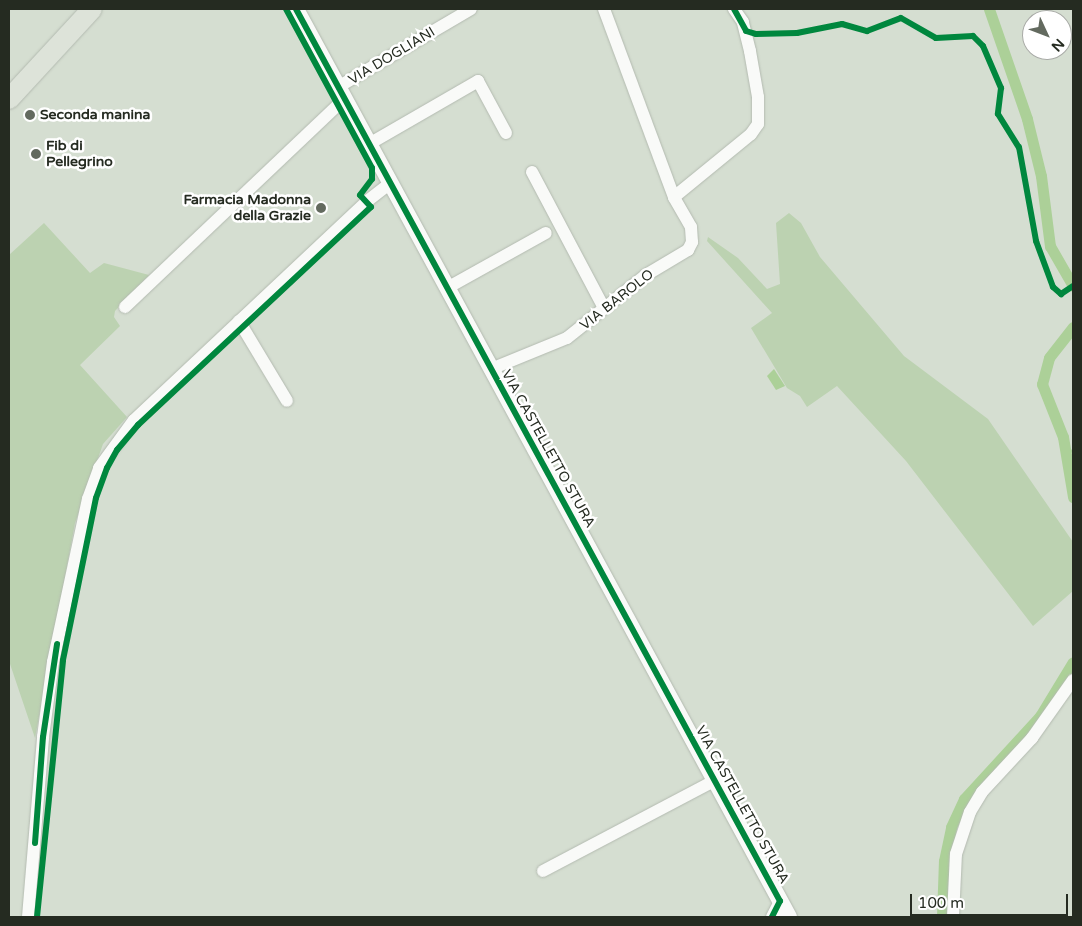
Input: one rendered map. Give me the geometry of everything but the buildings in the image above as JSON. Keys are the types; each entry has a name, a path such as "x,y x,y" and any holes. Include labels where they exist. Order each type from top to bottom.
{"main road":[{"path":"9,99 92,9"}],"street":[{"name":"VIA CASTELLETTO STURA","path":"296,9 789,917"},
{"name":"VIA DOGLIANI","path":"125,307 341,93 471,9"},
{"name":"VIA BAROLO","path":"491,369 567,338 646,275 688,250 692,242 691,227 674,197 604,9"},
{"path":"674,197 751,134 758,124 758,97 744,22 734,9"},
{"path":"370,144 478,81 506,133"},
{"path":"532,172 604,308"},
{"path":"28,917 43,737 53,662 96,476 110,449 134,420 390,183"},
{"path":"447,288 546,233"},
{"path":"239,321 287,401"},
{"path":"953,917 956,854 970,812 982,792 1037,732 1073,680"},
{"name":"VIA CASTELLETTO STURA","path":"543,871 714,781"},
{"path":"772,917 780,901"}],"shaded area":[{"path":"789,213 801,223 820,257 904,356 988,419 1073,542 1073,591 1033,626 906,461 837,386 807,407 800,396 787,388 751,328 772,313 707,241 708,237 738,258 767,289 780,284 776,223"},
{"path":"44,223 90,273 104,263 149,275 115,311 114,317 120,326 80,365 127,417 103,444 75,523 35,738 9,661 9,255"},
{"path":"774,369 785,386 776,390 767,376"}],"waterway":[{"path":"989,9 1027,119 1041,176 1050,246 1073,286"},
{"path":"1073,327 1049,358 1042,384 1063,437 1073,497"},
{"path":"1066,452 1073,450"},
{"path":"942,917 944,861 951,827 964,799 1040,716 1073,662"}],"cycle path":[{"path":"37,917 63,660 96,498 107,468 117,450 138,425 371,207 360,195 372,179 372,168 286,9"},
{"path":"296,9 780,901 772,917"},
{"path":"734,9 746,31 756,34 797,33 842,24 867,31 901,18 936,38 973,36 983,46 1001,88 998,114 1019,147 1036,241 1053,287 1061,294 1073,286"},
{"path":"35,843 43,737 57,644"}],"place":[{"name":"Seconda manina","path":"30,115"},
{"name":"Fib di Pellegrino","path":"36,154"},
{"name":"Farmacia Madonna della Grazie","path":"321,208"}]}
